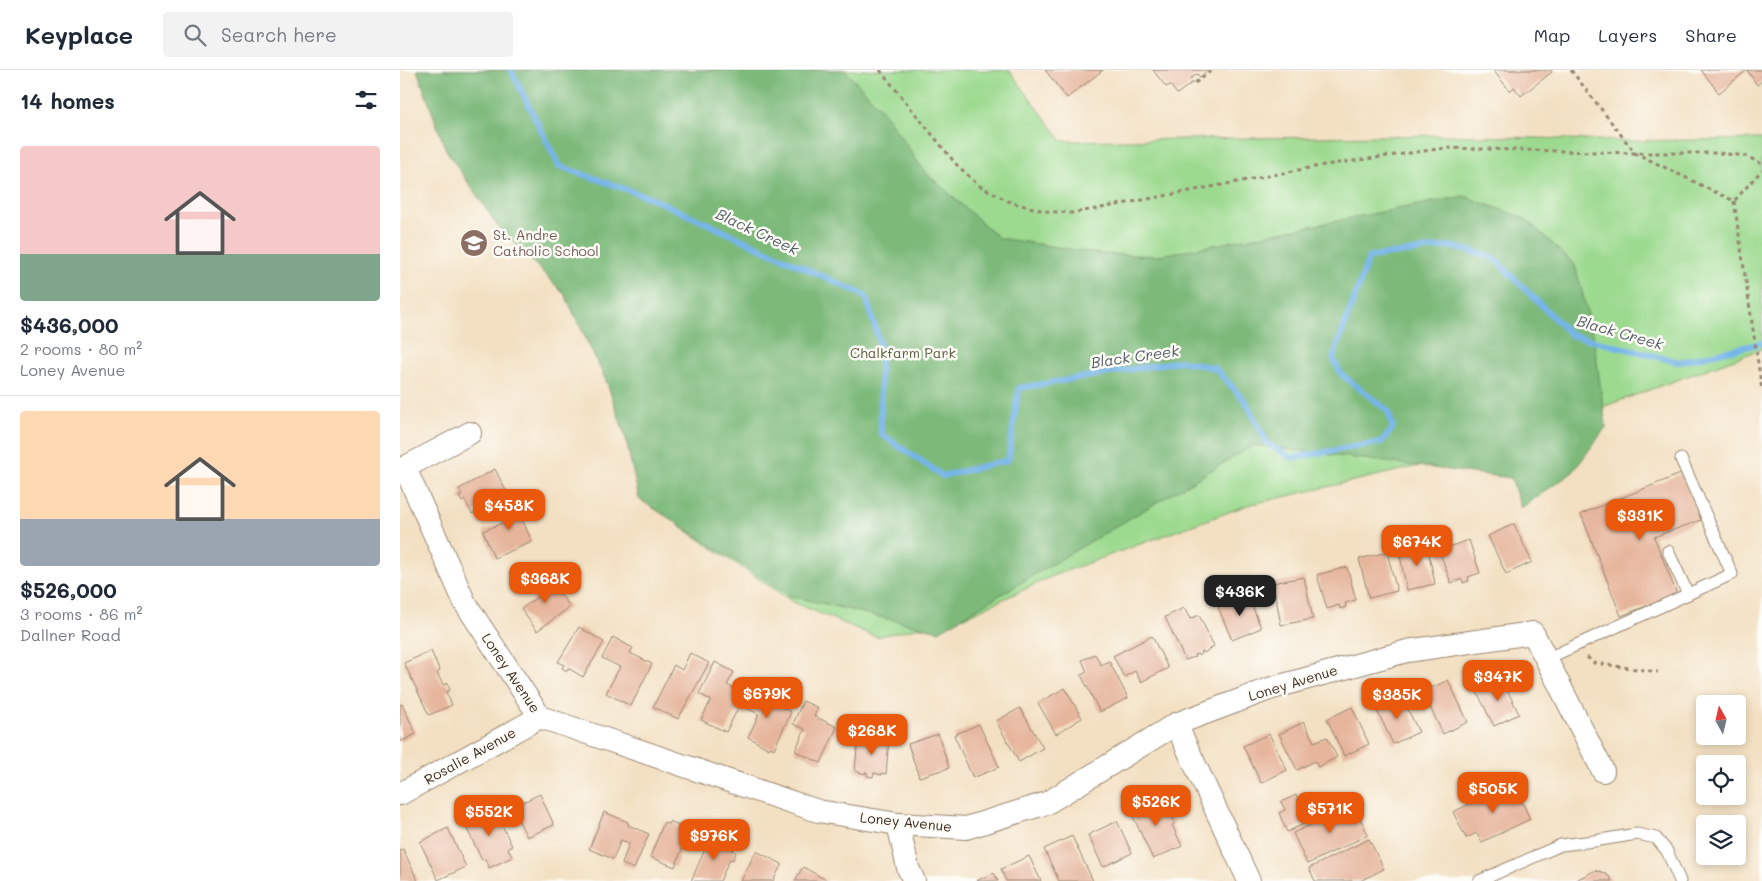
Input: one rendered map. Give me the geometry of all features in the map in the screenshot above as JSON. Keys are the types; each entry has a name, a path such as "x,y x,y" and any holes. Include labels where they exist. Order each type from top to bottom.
{"street":[{"path":"402,469 470,434"},
{"name":"Loney Avenue","path":"402,469 465,603 540,717 818,811 898,824 966,828 1047,803 1176,724 1272,688 1407,651 1533,633 1546,659"},
{"path":"1546,659 1602,771"},
{"name":"Rosalie Avenue","path":"400,794 540,717"},
{"path":"1176,724 1249,881"},
{"path":"898,824 908,868 914,881"}],"lane":[{"path":"1546,659 1732,574 1681,459"},
{"path":"1668,551 1688,594"},
{"path":"1479,881 1561,844 1637,834 1656,838 1667,851 1680,881"}],"path":[{"path":"880,70 956,164 978,185 1010,202 1044,211 1071,212 1096,209 1325,165 1445,148 1635,153 1718,152 1746,156 1762,164"},
{"path":"1195,83 1212,70"},
{"path":"1571,70 1635,153 1734,201"},
{"path":"1734,201 1762,170"},
{"path":"1734,201 1762,390"},
{"path":"1573,646 1594,664 1658,672"}],"green space":[{"name":"Chalkfarm Park","path":"417,70 845,70 882,110 925,172 999,238 1102,254 1157,256 1464,196 1526,219 1575,265 1593,334 1606,427 1573,472 1521,508 1511,478 1254,445 939,631 791,596 639,499 625,435 607,383 565,295 497,225 446,150"},
{"name":"Chalkfarm Park","path":"442,70 1009,70 1062,141 1447,135 1625,141 1762,139 1762,349 1476,453 1248,505 1055,575 965,617 876,637 793,602 678,525 617,332"}],"building":[{"path":"1045,70 1103,70 1067,98"},
{"path":"1153,70 1208,70 1200,77 1197,74 1190,79 1193,82 1177,94 1170,85 1166,87"},
{"path":"1493,70 1551,70 1552,72 1521,96 1514,87 1510,91"},
{"path":"1701,70 1747,70 1719,93"},
{"path":"1747,70 1762,70 1762,81 1757,85"},
{"path":"495,469 508,495 472,514 465,500 462,502 459,496 462,495 459,489"},
{"path":"1683,473 1701,520 1654,537 1677,594 1621,616 1581,514"},
{"path":"520,501 526,514 521,516 532,542 494,558 483,531 505,522 500,509"},
{"path":"1514,524 1532,562 1506,574 1488,536"},
{"path":"1469,540 1480,573 1468,577 1469,581 1463,583 1462,579 1451,583 1439,550"},
{"path":"1427,545 1435,584 1407,590 1399,551"},
{"path":"1387,552 1397,591 1369,598 1359,559"},
{"path":"1347,567 1356,600 1345,603 1346,607 1340,609 1339,605 1327,609 1317,575"},
{"path":"545,574 570,607 537,631 521,609 540,595 532,583"},
{"path":"1304,577 1313,619 1281,625 1273,583"},
{"path":"1248,595 1261,628 1232,640 1218,607"},
{"path":"1184,608 1190,619 1199,615 1214,646 1204,653 1203,651 1201,652 1202,654 1199,656 1198,654 1194,655 1195,657 1185,660 1165,617"},
{"path":"579,627 604,642 583,677 568,668 567,671 562,668 564,665 558,662"},
{"path":"1152,636 1168,668 1141,682 1135,671 1124,677 1113,656"},
{"path":"613,637 633,648 630,653 652,664 631,706 606,693 620,667 602,658"},
{"path":"431,651 440,671 437,673 443,685 447,683 450,690 446,692 452,705 429,715 404,663"},
{"path":"690,653 709,663 678,719 653,707 674,665 682,670"},
{"path":"1095,654 1101,665 1109,661 1128,698 1100,712 1081,675 1087,672 1082,660"},
{"path":"715,662 734,672 727,685 745,694 726,732 701,720 711,700 699,694"},
{"path":"1501,678 1519,714 1494,726 1476,690"},
{"path":"1448,680 1468,722 1443,734 1423,692"},
{"path":"757,685 773,693 769,701 791,712 774,749 770,747 769,749 748,737 759,714 746,708"},
{"path":"1065,688 1082,718 1056,734 1038,703"},
{"path":"1401,696 1419,732 1393,744 1376,708"},
{"path":"803,701 818,708 814,716 837,727 821,763 795,751 805,729 793,724"},
{"path":"402,704 416,734 400,742 400,705"},
{"path":"1352,707 1369,744 1344,756 1327,719"},
{"path":"1020,708 1043,748 1019,762 996,721"},
{"path":"1304,722 1314,742 1327,737 1337,757 1318,767 1315,761 1297,770 1279,734"},
{"path":"979,724 999,767 973,778 954,735"},
{"path":"938,734 949,768 919,777 908,744"},
{"path":"1269,734 1287,770 1261,783 1243,746"},
{"path":"858,737 889,739 886,774 874,773 873,777 867,776 867,772 865,774 855,771"},
{"path":"1513,783 1530,819 1482,842 1477,833 1466,838 1453,812"},
{"path":"540,794 554,825 527,837 512,807"},
{"path":"1158,795 1168,817 1171,815 1175,823 1172,825 1182,846 1153,859 1129,808"},
{"path":"1296,795 1300,804 1306,801 1314,819 1287,832 1279,813 1285,810 1281,802"},
{"path":"1354,805 1368,835 1307,864 1293,833"},
{"path":"493,807 512,846 508,848 512,857 489,868 485,859 482,860 463,821"},
{"path":"604,812 628,822 628,825 649,834 634,869 622,864 629,843 621,840 613,859 589,849"},
{"path":"670,821 678,827 680,824 686,827 684,831 689,832 675,867 650,857 664,822 668,824"},
{"path":"1117,821 1132,853 1103,867 1088,835"},
{"path":"448,828 466,867 438,880 420,842"},
{"path":"1072,836 1093,881 1059,881 1044,849"},
{"path":"710,838 722,845 724,840 735,845 733,850 736,853 733,860 730,859 720,881 691,881"},
{"path":"1369,839 1384,869 1360,881 1315,881 1309,868"},
{"path":"403,849 418,881 400,881 400,851"},
{"path":"756,851 782,864 773,881 741,881"},
{"path":"1029,856 1041,881 1006,881 1001,869"},
{"path":"803,867 828,881 795,881"},
{"path":"1596,870 1609,876 1612,881 1574,881"},
{"path":"994,873 998,881 976,881"}],"waterway":[{"name":"Black Creek","path":"511,70 559,166 651,198 866,296 880,345 881,434 943,476 1008,460 1019,388 1181,361 1215,368 1246,402 1267,443 1291,458 1382,442 1393,428 1388,411 1341,374 1333,358 1369,257 1450,246 1493,257 1571,335 1679,362 1762,343"}],"place":[{"name":"St. Andre Catholic School","path":"474,243"}]}
